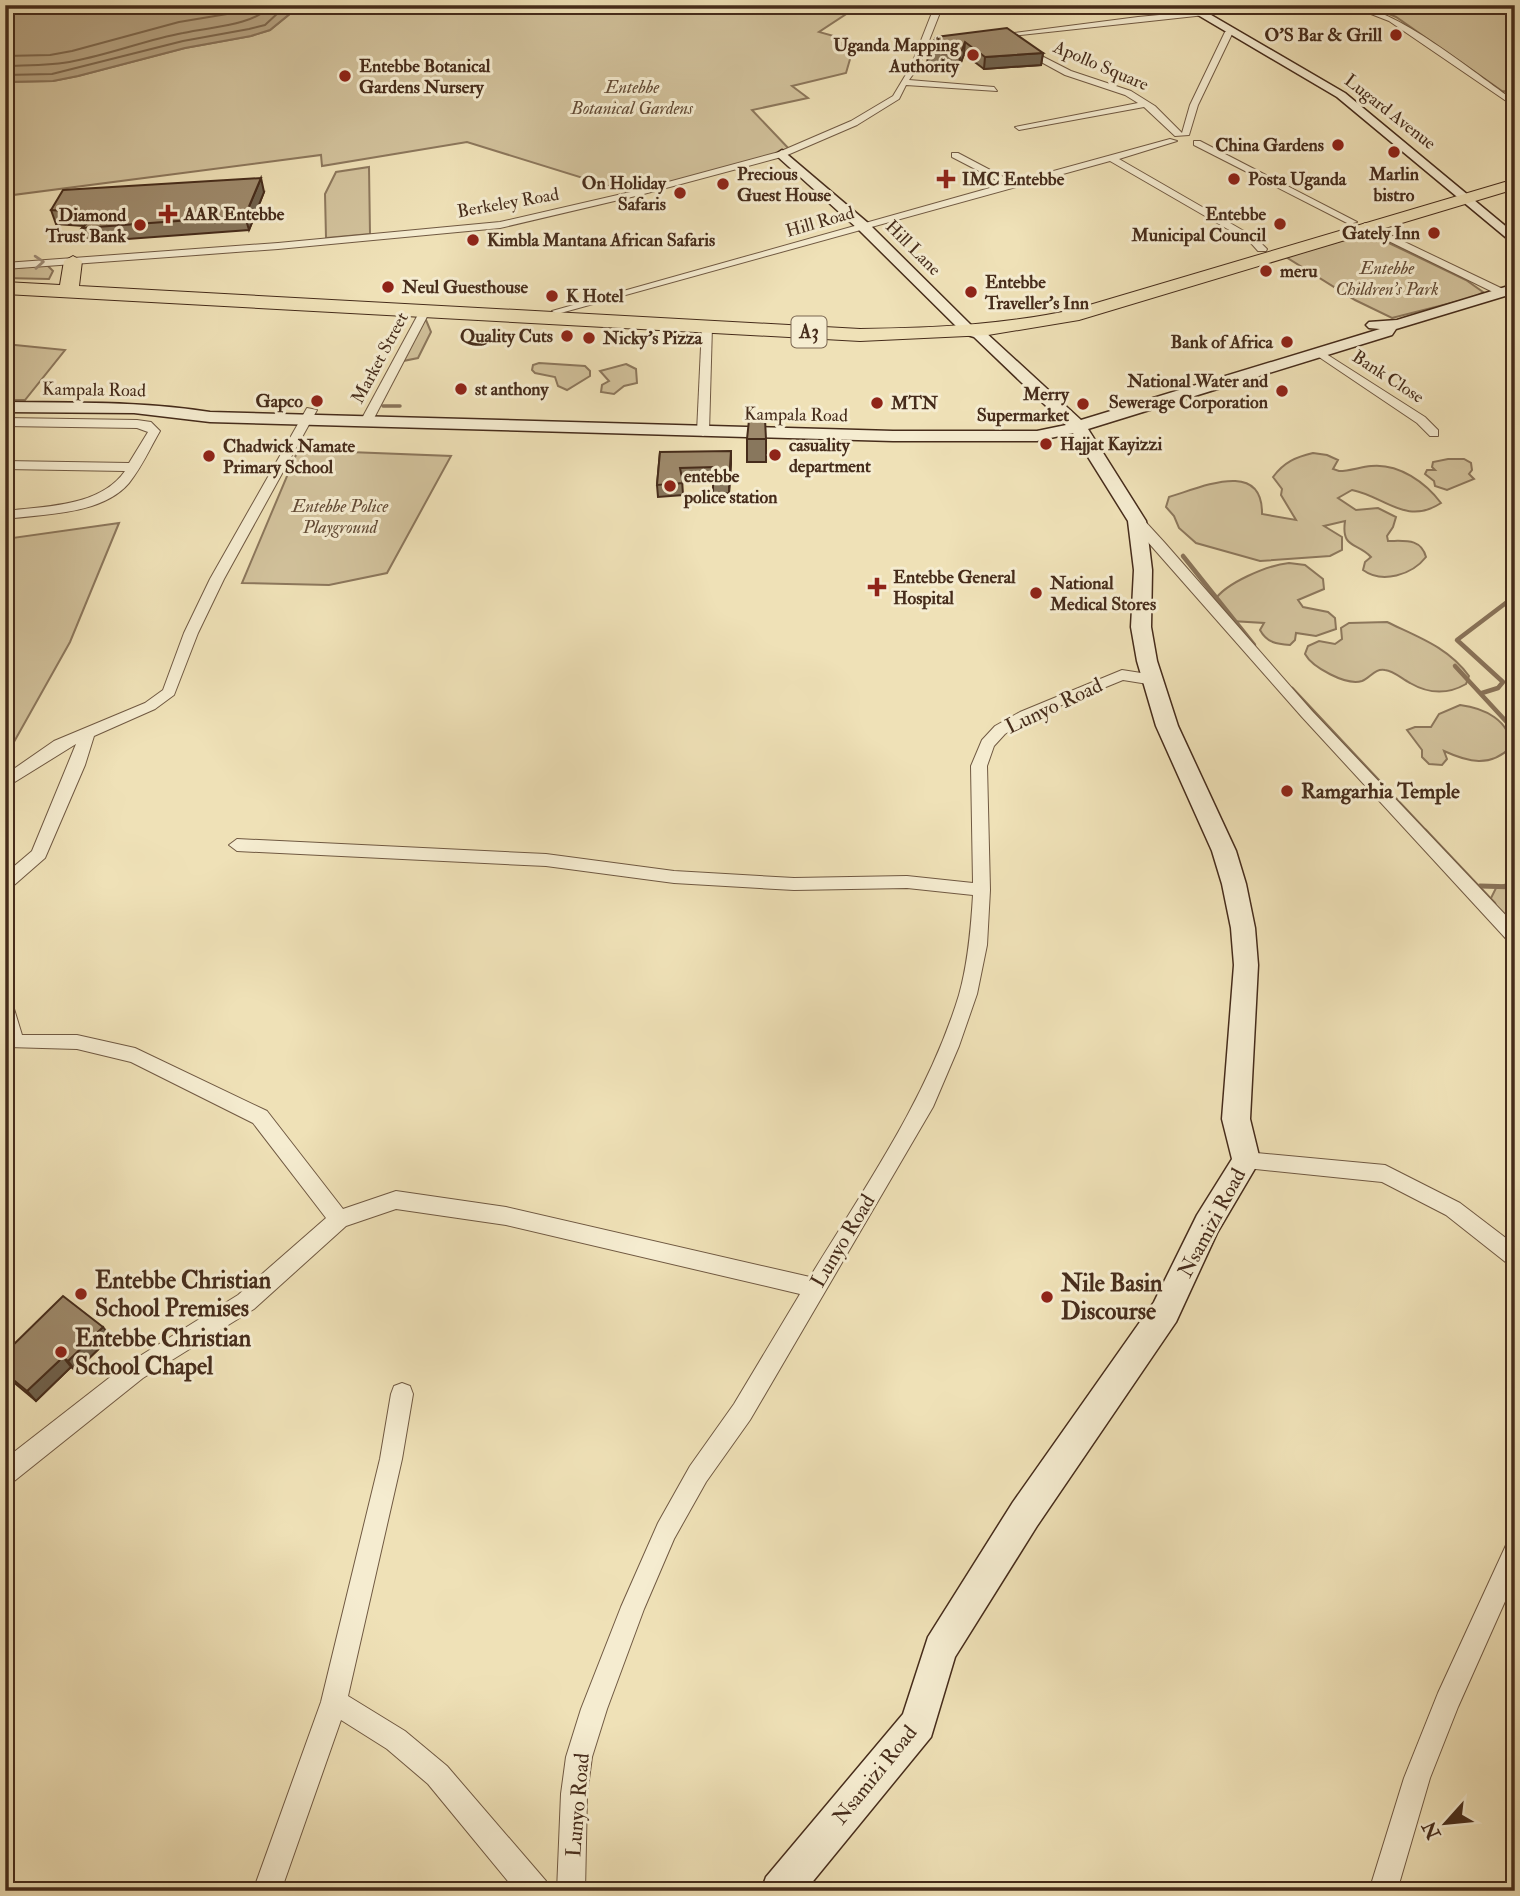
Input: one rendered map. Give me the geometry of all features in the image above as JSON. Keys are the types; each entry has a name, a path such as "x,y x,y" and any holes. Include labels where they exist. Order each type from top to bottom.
{"highway":[{"name":"A3","path":"5,281 425,311 860,335 964,326 1091,298 1461,195 1515,176"},
{"name":"A3","path":"1461,195 1515,184"},
{"name":"A3","path":"5,288 69,287 785,323 964,326 1029,324 1102,309 1359,224"},
{"path":"69,287 73,261"}],"street":[{"name":"Berkeley Road","path":"5,266 278,246 500,225 637,193 782,154 828,136 896,97 915,66 939,5"},
{"name":"Lugard Avenue","path":"1186,5 1228,32 1341,95 1515,241"},
{"path":"1209,5 1241,10"},
{"path":"978,38 1293,5"},
{"path":"1352,5 1392,19 1515,105"},
{"path":"1184,140 1194,105 1241,10"},
{"name":"Apollo Square","path":"1006,35 1055,68 1128,93 1184,140 1359,224 1508,290"},
{"path":"923,46 936,44"},
{"path":"903,82 994,89"},
{"path":"1019,127 1144,104"},
{"name":"Hill Road","path":"556,311 652,288 863,226 1184,140"},
{"name":"Hill Lane","path":"782,154 863,226 964,326 979,334 1074,423"},
{"path":"955,155 1014,186"},
{"path":"1113,159 1253,240 1262,249"},
{"name":"Kampala Road","path":"5,407 182,411 210,417 310,415 1037,436 1374,326 1390,325 1508,290"},
{"name":"Market Street","path":"369,417 425,311"},
{"name":"Kampala Road","path":"1074,423 1320,353 1387,332 1390,325"},
{"path":"704,427 707,326"},
{"name":"Bank Close","path":"1320,353 1421,420 1434,433"},
{"path":"5,783 59,745 150,706 169,692 191,633 217,579 258,502 310,415"},
{"path":"5,422 147,425 154,431 123,481 99,498 5,515"},
{"name":"Nsamizi Road","path":"780,1891 918,1724 940,1649 1025,1514 1165,1312 1207,1224 1246,1160 1236,1119 1246,965 1243,928 1234,884 1224,852 1167,726 1154,680 1141,627 1143,570 1138,521 1074,423"},
{"path":"5,465 132,467"},
{"path":"1138,521 1190,575 1244,643 1308,715 1515,937"},
{"name":"Lunyo Road","path":"571,1891 574,1794 579,1757 632,1607 666,1531 698,1474 742,1412 926,1101 950,1046 968,994 978,945 982,890 979,766 986,744 1000,730 1025,715 1122,675 1154,680"},
{"path":"7,882 39,854 77,765 87,733"},
{"path":"237,845 546,860 674,877 794,884 907,882 982,890"},
{"path":"5,1004 10,1050 77,1042 135,1056 260,1116 339,1219"},
{"path":"1246,1160 1385,1174 1453,1209 1515,1257"},
{"path":"5,1474 135,1371 246,1302 339,1219 396,1200 492,1214 815,1288"},
{"path":"267,1891 334,1702 391,1459 402,1394"},
{"path":"1383,1891 1417,1778 1447,1702 1515,1551"},
{"path":"334,1702 400,1744 449,1786 497,1848 536,1891"}],"green space":[{"name":"Entebbe Botanical Gardens","path":"317,5 930,6 854,9 819,32 855,42 846,73 792,86 808,98 752,110 791,151 640,190 628,192 467,142 322,166 321,155 5,196 5,82 53,81 185,48 251,36 270,30 291,13"},
{"path":"1412,5 1515,5 1515,92 1502,91 1396,17 1382,11"},
{"path":"369,167 370,234 326,238 325,194 336,172"},
{"name":"Entebbe Children's Park","path":"1368,233 1466,280 1483,292 1475,297 1392,318 1355,300 1286,257"},
{"path":"47,265 53,271 49,279 5,278 5,269"},
{"path":"426,320 431,332 418,358 403,361 422,322"},
{"path":"5,344 65,350 25,400 5,400"},
{"path":"539,363 585,366 590,371 590,376 567,390 558,386 555,377 535,373 532,370 533,365"},
{"path":"626,364 636,369 637,383 624,386 614,394 601,392 602,385 609,381 600,371"},
{"name":"Entebbe Police Playground","path":"298,450 451,456 387,573 329,585 242,583"},
{"path":"1313,453 1338,460 1333,469 1339,471 1381,466 1401,471 1420,482 1441,503 1417,512 1406,511 1352,490 1338,498 1356,510 1378,508 1396,517 1387,536 1388,541 1416,544 1426,557 1413,569 1396,576 1371,574 1363,570 1365,562 1371,557 1348,541 1344,530 1345,521 1324,526 1342,537 1342,550 1330,556 1260,561 1196,543 1179,528 1166,507 1169,497 1212,484 1241,482 1252,486 1260,497 1262,514 1296,520 1281,495 1282,489 1273,477 1291,461"},
{"path":"1464,459 1471,463 1472,470 1469,474 1474,479 1447,490 1435,486 1434,481 1425,474 1427,470 1435,470 1432,467 1433,462"},
{"path":"119,523 70,642 5,758 5,539"},
{"path":"1289,563 1305,565 1323,579 1324,589 1298,600 1303,607 1328,612 1335,618 1336,629 1316,636 1296,633 1295,640 1290,645 1277,643 1266,638 1260,630 1264,623 1231,621 1214,601 1227,588 1248,576"},
{"path":"1387,622 1452,657 1469,676 1466,684 1452,690 1431,691 1417,687 1392,672 1381,670 1362,681 1347,681 1322,670 1305,654 1308,646 1319,641 1335,644 1342,639 1341,628 1349,623"},
{"path":"1460,705 1478,709 1494,717 1506,729 1511,747 1495,758 1479,761 1444,751 1447,759 1442,765 1429,764 1407,730 1431,727 1439,714"},
{"path":"1515,881 1515,927 1490,900 1496,888"}],"water":[{"path":"5,5 317,5 291,13 270,30 251,36 185,48 53,81 5,82"}],"building":[{"path":"1007,28 1043,53 985,57 965,42 960,55 928,53 936,37"},
{"path":"261,178 245,216 82,228 97,213 51,210 63,190"},
{"path":"765,419 766,439 747,439 749,420"},
{"path":"731,451 729,482 713,483 714,467 680,468 683,483 657,485 660,452"},
{"name":"Entebbe Christian School Chapel","path":"63,1296 103,1327 68,1361 63,1357 27,1391 5,1373 5,1353"}],"waterway":[{"path":"383,406 400,406"},
{"path":"1183,556 1254,645"},
{"path":"1482,693 1498,688 1503,682 1457,640 1515,596"},
{"path":"1455,666 1515,731"},
{"path":"1292,689 1427,833"},
{"path":"1425,831 1494,904"},
{"path":"1480,886 1515,887"}],"place":[{"name":"O'S Bar & Grill","path":"1396,35"},
{"name":"Uganda Mapping Authority","path":"973,55"},
{"name":"Entebbe Botanical Gardens Nursery","path":"345,76"},
{"name":"China Gardens","path":"1338,145"},
{"name":"Marlin bistro","path":"1394,152"},
{"name":"IMC Entebbe","path":"946,179"},
{"name":"Posta Uganda","path":"1234,179"},
{"name":"Precious Guest House","path":"723,184"},
{"name":"On Holiday Safaris","path":"680,193"},
{"name":"AAR Entebbe","path":"168,214"},
{"name":"Entebbe Municipal Council","path":"1280,224"},
{"name":"Diamond Trust Bank","path":"140,225"},
{"name":"Gately Inn","path":"1434,233"},
{"name":"Kimbla Mantana African Safaris","path":"473,240"},
{"name":"meru","path":"1266,271"},
{"name":"Neul Guesthouse","path":"388,287"},
{"name":"Entebbe Traveller's Inn","path":"971,292"},
{"name":"K Hotel","path":"552,296"},
{"name":"Quality Cuts","path":"567,336"},
{"name":"Nicky's Pizza","path":"589,338"},
{"name":"Bank of Africa","path":"1287,342"},
{"name":"st anthony","path":"461,389"},
{"name":"National Water and Sewerage Corporation","path":"1282,391"},
{"name":"Gapco","path":"317,401"},
{"name":"MTN","path":"877,403"},
{"name":"Merry Supermarket","path":"1083,404"},
{"name":"Hajjat Kayizzi","path":"1046,444"},
{"name":"casuality department","path":"775,455"},
{"name":"Chadwick Namate Primary School","path":"209,456"},
{"name":"entebbe police station","path":"670,486"},
{"name":"Entebbe General Hospital","path":"877,587"},
{"name":"National Medical Stores","path":"1036,593"},
{"name":"Ramgarhia Temple","path":"1287,791"},
{"name":"Entebbe Christian School Premises","path":"81,1294"},
{"name":"Nile Basin Discourse","path":"1047,1297"},
{"name":"Entebbe Christian School Chapel","path":"61,1352"}]}
